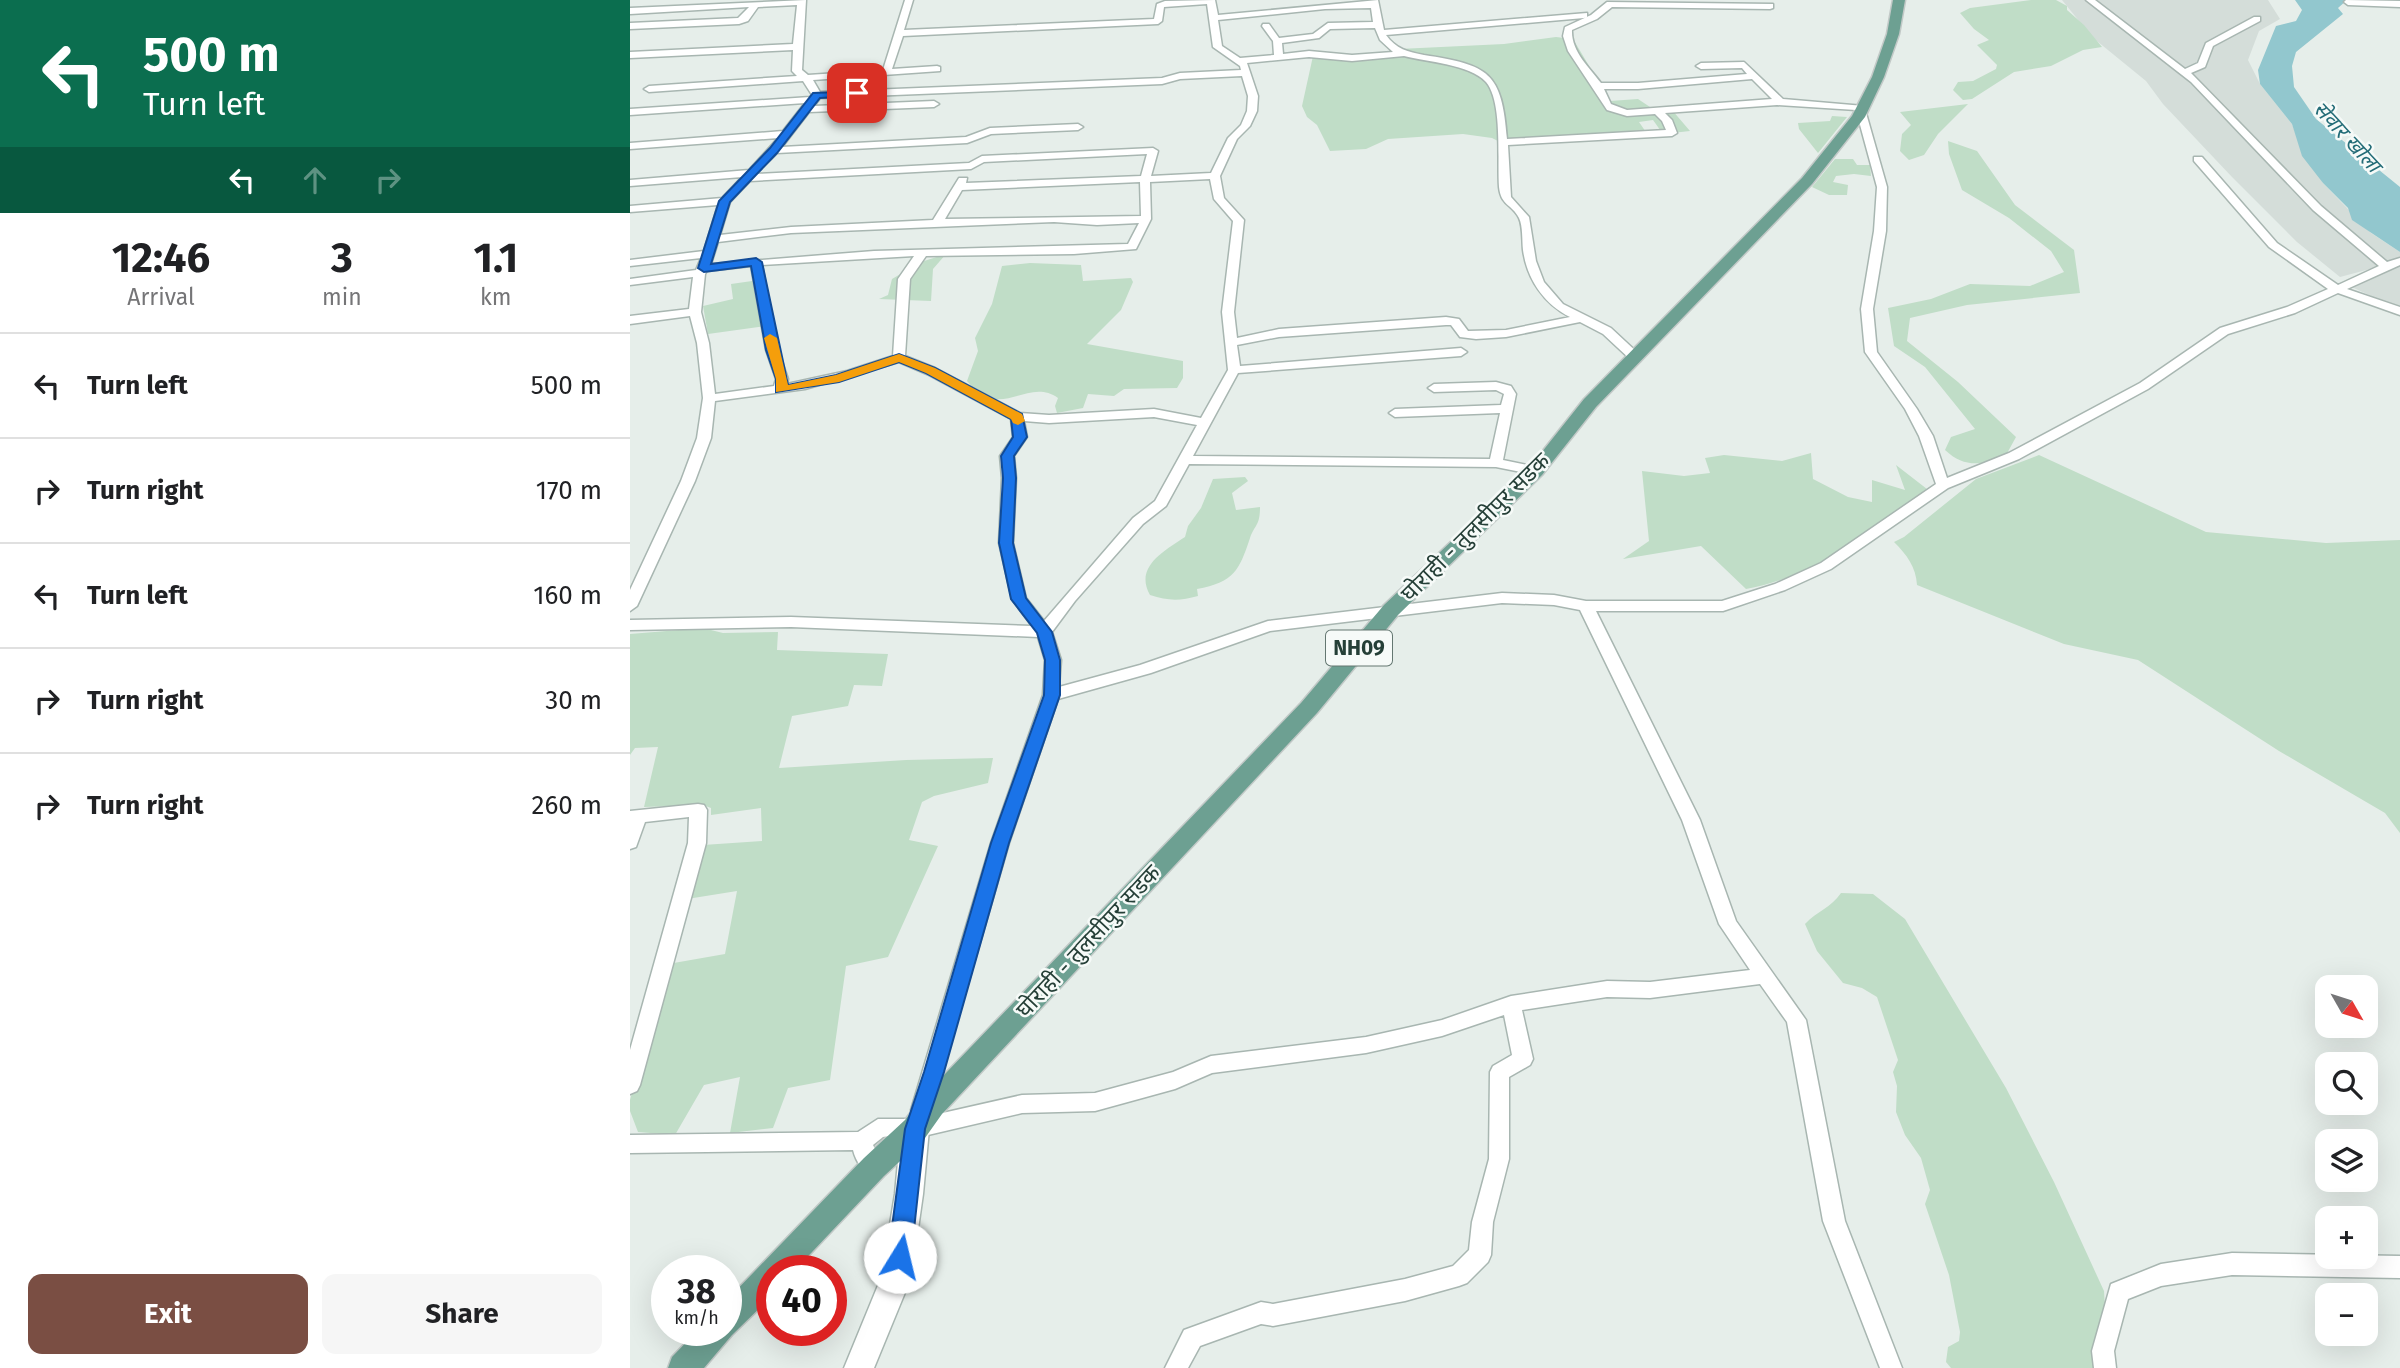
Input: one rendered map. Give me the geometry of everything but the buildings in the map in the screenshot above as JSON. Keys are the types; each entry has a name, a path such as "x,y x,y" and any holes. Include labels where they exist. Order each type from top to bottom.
{"main road":[{"name":"घोराही - तुलसीपुर सडक","path":"790,1255 874,1167 915,1129 932,1106 1309,708 1391,610 1536,471 1590,403 1807,181 1858,117 1885,56 1899,0"},
{"path":"742,1306 756,1292"},
{"path":"683,1368 704,1346"}],"street":[{"path":"630,10 659,0"},
{"path":"887,72 909,0"},
{"path":"2090,0 2185,72 2317,208 2386,267"},
{"path":"630,10 802,1 802,21 796,47 797,71 805,78 812,101"},
{"path":"899,33 1158,22 1160,6 1165,4 1211,1 1218,47 1242,67 1253,96 1252,111 1245,126 1233,138 1215,176 1219,199 1239,220 1228,312 1234,370 1161,503 1138,521 1070,598 1044,632"},
{"path":"1213,18 1374,2 1382,39 1391,48 1404,54"},
{"path":"1770,6 1608,2 1598,14 1568,29 1566,36 1608,107 1616,111 1634,113 1715,105 1782,104 1839,104 1861,109 1882,187 1881,231 1867,309 1871,352 1926,436 1943,485"},
{"path":"2348,2 2400,4"},
{"path":"630,26 739,22 745,19 755,5"},
{"path":"1277,41 1316,36 1328,26 1379,29 1598,14"},
{"path":"2185,72 2202,65 2209,45 2257,19"},
{"path":"1266,26 1277,41 1279,57"},
{"path":"630,55 796,47"},
{"path":"630,112 1162,81 1242,67 1279,57 1309,54 1352,58 1404,54 1445,60 1471,69 1490,81 1494,88 1506,198 1524,217 1530,261 1539,283 1559,307 1607,331 1636,358"},
{"path":"1701,66 1744,65 1782,104"},
{"path":"649,89 937,69"},
{"path":"1598,86 1638,86 1753,76"},
{"path":"812,101 934,104"},
{"path":"630,607 688,481 704,438 709,398 703,343 695,312 701,270 725,201 774,150 812,101"},
{"path":"1502,142 1672,133 1667,120 1657,110"},
{"path":"1616,111 1623,130"},
{"path":"774,150 967,140 990,131 1078,127"},
{"path":"630,146 787,134"},
{"path":"630,282 756,262 922,253 1080,252 1132,247 1146,219 1145,179 1153,151 982,159 971,166 937,223"},
{"path":"2198,159 2273,245 2336,289 2400,311"},
{"path":"630,183 971,166"},
{"path":"958,187 1215,176"},
{"path":"630,209 725,201"},
{"path":"713,239 791,230 937,223 1146,219"},
{"path":"899,358 904,279 922,253"},
{"path":"630,263 708,254"},
{"path":"1052,695 1144,669 1268,626 1502,598 1554,600 1586,606 1723,606 1780,587 1826,566 1943,485 2014,456 2144,386 2224,331 2291,310 2400,261"},
{"path":"756,262 772,350 782,379 780,390"},
{"path":"630,320 695,312"},
{"path":"1233,342 1279,332 1446,321 1455,322 1464,334 1482,335 1536,328 1581,318"},
{"path":"1234,370 1461,352"},
{"path":"709,398 780,390 839,379 899,358 931,371 1017,417 1049,419 1154,413 1204,422"},
{"path":"1434,388 1496,386 1507,389 1510,394 1496,463"},
{"path":"1395,413 1507,409"},
{"path":"859,1368 896,1278 909,1194 915,1129 1000,843 1052,695 1053,660 1044,632 1018,599 1006,543 1009,478 1007,456 1020,437 1017,417"},
{"path":"1185,460 1496,463 1536,471"},
{"path":"1586,606 1691,820 1728,924 1796,1020 1834,1221 1878,1341 1891,1368"},
{"path":"630,625 790,622 1044,632"},
{"path":"630,842 634,817 698,810 697,843 630,1085"},
{"path":"630,1144 862,1140 878,1128 894,1126 915,1129 1022,1104 1095,1102 1175,1080 1211,1065 1366,1045 1442,1028 1511,1004 1608,989 1650,990 1763,976"},
{"path":"1176,1368 1192,1338 1261,1313 1273,1315 1405,1290 1446,1279 1459,1275 1480,1255 1483,1219 1494,1185 1501,1139 1496,1096 1500,1072 1523,1059 1511,1004"},
{"path":"862,1140 864,1154 874,1167"},
{"path":"2105,1368 2103,1352 2119,1292 2161,1275 2232,1264 2400,1267"}],"shaded area":[{"path":"2062,0 2268,0 2280,19 2259,31 2248,60 2260,84 2292,124 2298,140 2323,183 2371,233 2400,252 2400,261 2340,277 2297,242 2163,104 2146,81 2092,37"},
{"path":"2400,263 2400,309 2347,285"}],"green space":[{"path":"2031,0 2056,0 2067,6 2067,10 2102,47 2083,50 2051,66 2014,72 1972,99 1963,100 1953,90 1958,82 1973,81 1996,69 1997,65 1977,45 1989,40 1974,29 1960,13 1970,8"},
{"path":"1556,37 1573,39 1610,101 1638,99 1650,107 1672,110 1690,131 1663,134 1653,120 1639,122 1650,138 1506,145 1492,138 1463,134 1388,139 1366,149 1330,151 1317,125 1307,117 1302,106 1313,56 1391,57 1399,49 1504,44"},
{"path":"1968,104 1938,134 1924,155 1909,160 1900,151 1902,134 1911,125 1900,112"},
{"path":"1832,116 1847,117 1818,153 1799,129 1798,123 1830,121"},
{"path":"1948,141 1977,151 2015,205 2074,250 2080,293 1967,305 1910,318 1907,341 1958,382 2016,437 2005,457 1980,463 1959,460 1945,450 1951,437 1975,429 1925,367 1894,346 1888,308 1931,299 1970,284 2030,286 2064,272 2051,251 2009,218 1962,190 1949,154"},
{"path":"1835,159 1853,159 1857,165 1870,165 1871,176 1836,176 1833,182 1848,185 1847,195 1829,195 1812,187"},
{"path":"946,254 933,269 931,301 879,299 888,295 892,279 921,262"},
{"path":"1030,263 1081,265 1083,281 1131,278 1133,282 1121,310 1087,344 1183,361 1183,378 1177,388 1124,389 1114,396 1088,394 1083,408 1057,413 1055,406 1058,398 1047,393 1035,392 1002,399 979,393 967,381 978,351 975,338 992,304 1002,266"},
{"path":"759,280 765,326 708,334 703,306 733,299 731,284"},
{"path":"1811,453 1813,479 1848,497 1872,502 1872,480 1905,490 1896,465 1936,496 1820,564 1771,583 1746,589 1701,546 1623,559 1649,541 1642,471 1684,476 1710,473 1705,458 1724,455 1782,461"},
{"path":"2039,455 2206,532 2326,543 2400,540 2400,833 2385,813 2279,751 2138,660 2064,644 1917,585 1910,562 1894,542 1904,537 1976,479"},
{"path":"1245,477 1248,481 1232,493 1236,510 1260,507 1260,513 1238,567 1219,583 1197,589 1198,596 1174,600 1150,595 1146,585 1149,568 1160,554 1185,537 1213,479"},
{"path":"703,628 723,633 778,632 777,650 888,654 882,686 854,685 848,706 792,716 779,768 993,758 988,783 934,796 922,802 909,840 938,846 888,957 846,966 830,1080 788,1088 773,1128 730,1133 740,1077 704,1085 675,1135 638,1132 630,1111 630,1100 668,964 725,954 737,891 687,899 703,845 762,841 761,808 711,815 711,808 703,805 644,807 658,747 635,748 630,755 630,634"},
{"path":"1841,893 1873,894 1905,919 2006,1088 2054,1182 2104,1291 2106,1322 2100,1368 1951,1368 1946,1362 1948,1347 1959,1341 1960,1332 1949,1275 1925,1204 1930,1190 1921,1158 1905,1135 1896,1112 1897,1086 1893,1072 1898,1060 1877,997 1862,988 1843,983 1817,951 1805,924"}],"water":[{"path":"2295,0 2347,0 2338,8 2343,14 2296,52 2292,66 2294,87 2316,119 2400,187 2400,252 2352,220 2348,208 2323,183 2302,156 2292,124 2260,84 2258,70 2276,26 2296,21 2302,10"}],"slow traffic":[{"path":"770,338 782,379 780,390 839,379 899,358 931,371 1017,417 1018,421"}],"route":[{"path":"857,93 817,95 774,150 725,201 704,268 756,262 772,350 782,379 780,390 839,379 899,358 931,371 1017,417 1020,437 1007,456 1009,478 1006,543 1018,599 1044,632 1053,660 1052,695 1000,843 915,1129 900,1257"}],"water label":[{"name":"सेवार खोला","path":"2347,137"}]}
